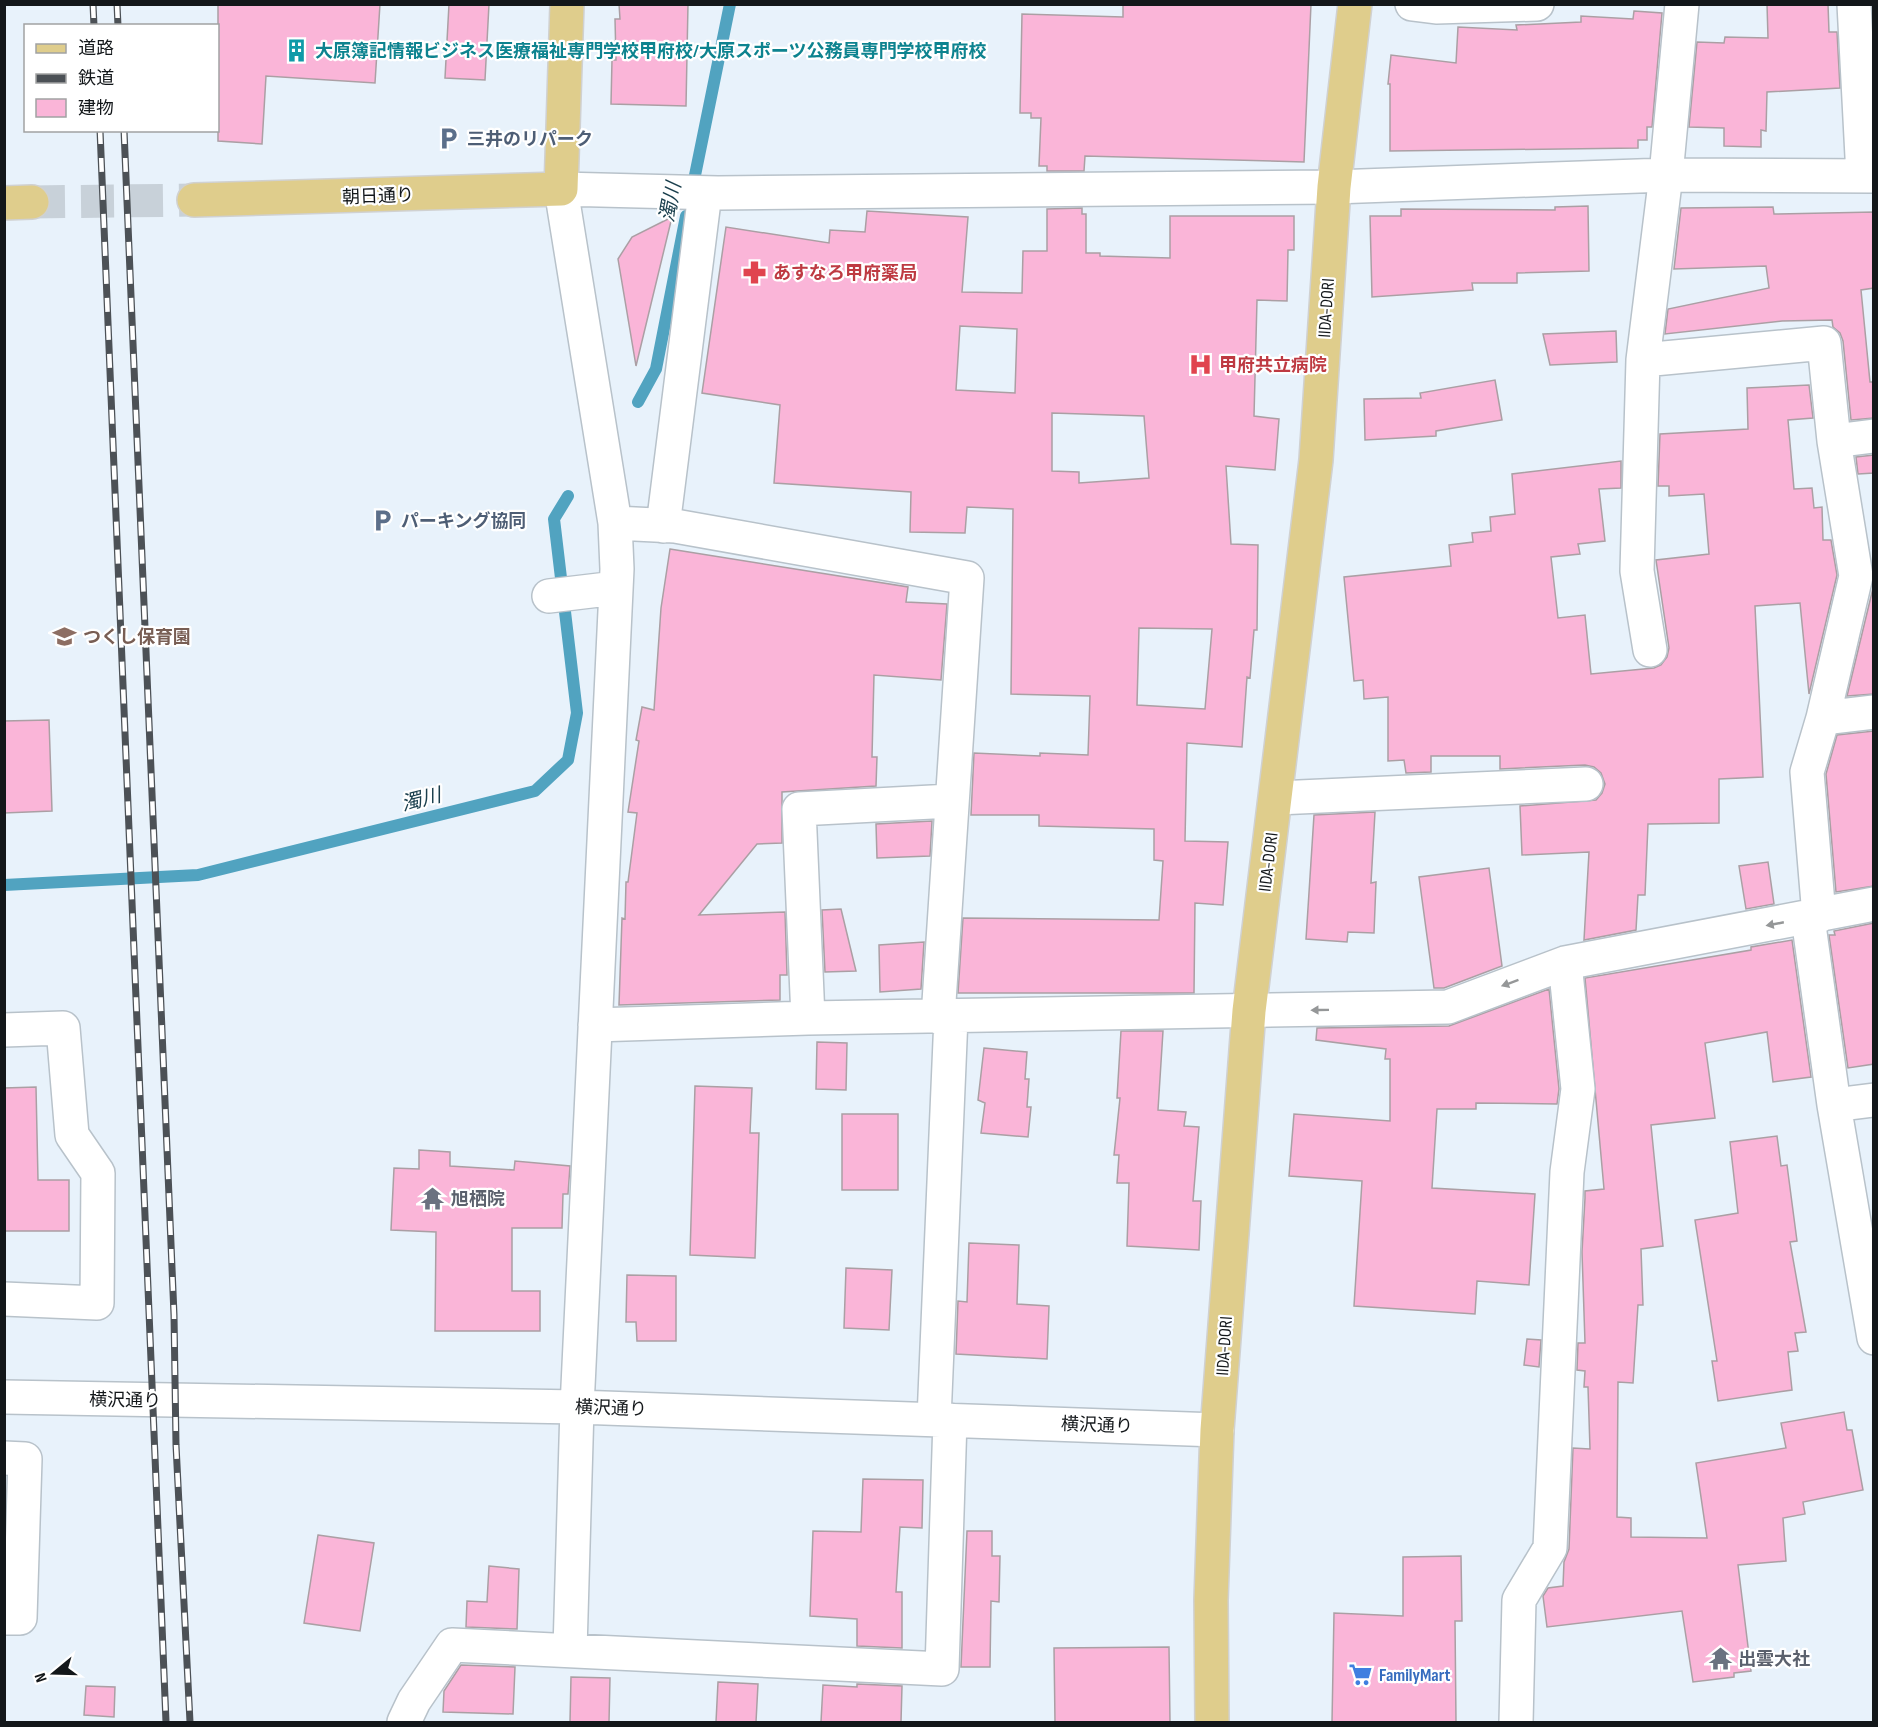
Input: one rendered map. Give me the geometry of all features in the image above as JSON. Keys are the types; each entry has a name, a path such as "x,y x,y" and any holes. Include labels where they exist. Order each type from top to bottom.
{"main road":[{"path":"561,189 567,4"},
{"name":"IIDA-DORI","path":"1212,1722 1211,1600 1218,1430 1249,1011 1277,798 1316,460 1334,187 1355,4"},
{"name":"朝日通り","path":"194,200 561,189"}],"street":[{"path":"1412,4 1436,7 1537,4"},
{"path":"1650,650 1637,571 1643,360 1682,4"},
{"path":"570,1650 577,1407 616,588 615,523 561,189 705,192 1334,187 1665,175 1868,176 1854,4"},
{"path":"663,525 705,192"},
{"path":"1643,360 1824,343 1834,441 1856,576 1823,718 1807,772 1814,917 1834,1106 1874,1338"},
{"path":"1834,441 1874,436"},
{"path":"404,1722 414,1701 452,1645 942,1669 945,1017 951,801 967,578 663,525 615,523"},
{"path":"564,595 616,588"},
{"path":"1823,718 1874,712"},
{"path":"1277,798 1586,784"},
{"path":"808,1018 799,809 951,801"},
{"path":"595,1025 808,1018 1448,1007 1565,963 1874,904"},
{"path":"1516,1722 1519,1600 1550,1548 1567,1172 1578,1089 1565,963"},
{"path":"4,1030 63,1028 72,1135 98,1173 97,1303 4,1299"},
{"path":"1834,1106 1874,1100"},
{"name":"横沢通り","path":"4,1397 577,1407 1218,1430"},
{"path":"4,1458 25,1459 20,1618 4,1618"}],"building":[{"name":"大原簿記情報ビジネス医療福祉専門学校甲府校/大原スポーツ公務員専門学校甲府校","path":"218,4 380,4 375,83 266,76 262,144 218,141"},
{"path":"449,4 489,4 485,80 445,78"},
{"path":"619,4 688,4 686,106 611,104 612,60 616,60 615,19 620,19"},
{"path":"1123,4 1311,4 1304,162 1085,156 1084,171 1047,171 1047,166 1039,166 1041,118 1031,118 1031,113 1020,113 1022,14 1123,17"},
{"path":"1767,4 1828,4 1829,32 1837,32 1840,88 1767,92 1766,131 1761,130 1761,147 1724,146 1724,128 1689,127 1697,42 1724,43 1725,37 1768,38"},
{"path":"1634,11 1662,13 1652,127 1647,127 1647,140 1638,140 1638,148 1390,151 1390,84 1388,84 1391,55 1456,63 1458,27 1517,30 1516,25 1581,22 1581,16 1633,19"},
{"path":"1588,206 1589,271 1517,273 1517,283 1472,283 1473,290 1372,297 1370,216 1401,216 1401,209 1555,210 1555,207"},
{"path":"1773,207 1774,214 1874,212 1874,288 1861,290 1870,382 1874,382 1874,418 1851,420 1843,341 1840,333 1833,327 1832,320 1782,321 1665,334 1668,309 1769,288 1766,266 1674,269 1681,208"},
{"path":"1082,208 1082,214 1086,214 1086,253 1100,253 1100,256 1170,258 1170,216 1294,216 1294,250 1288,250 1287,301 1257,300 1254,416 1279,419 1275,470 1226,466 1231,544 1258,545 1257,630 1254,630 1250,678 1247,677 1242,747 1187,743 1185,841 1228,842 1223,905 1195,903 1194,993 958,993 963,918 1159,920 1163,861 1154,860 1154,829 1039,826 1039,815 971,815 974,753 1040,756 1040,753 1088,755 1090,696 1011,694 1013,509 967,507 965,533 910,532 911,492 774,483 780,405 702,393 726,227 829,243 830,230 865,232 867,211 968,217 962,292 1022,293 1023,251 1047,251 1047,209","holes":["960,326 1017,329 1015,393 956,390","1052,413 1144,416 1149,478 1079,483 1079,472 1052,471","1139,628 1212,629 1205,709 1137,705"]},
{"path":"672,217 636,366 618,259 632,237"},
{"path":"1616,331 1617,362 1550,365 1543,334"},
{"path":"1495,380 1502,420 1436,431 1436,436 1365,440 1364,399 1421,398 1420,393"},
{"path":"1809,385 1813,418 1788,420 1794,489 1812,488 1814,508 1822,507 1823,540 1831,540 1837,575 1809,694 1800,603 1755,606 1763,777 1719,779 1719,823 1648,824 1645,895 1638,895 1636,930 1584,940 1589,852 1522,855 1520,806 1596,800 1605,784 1601,773 1594,767 1585,765 1500,769 1500,756 1431,756 1431,772 1406,773 1404,760 1388,761 1388,697 1364,699 1363,680 1354,681 1344,577 1451,566 1449,545 1473,542 1472,533 1491,531 1490,517 1515,514 1512,474 1621,461 1621,488 1599,489 1605,541 1578,544 1580,554 1551,557 1558,618 1585,615 1591,674 1654,668 1661,665 1667,657 1669,648 1656,560 1709,554 1704,494 1669,496 1669,486 1658,486 1660,434 1748,429 1747,388"},
{"path":"1874,455 1874,473 1858,474 1856,457"},
{"path":"670,549 908,587 906,602 947,604 941,680 874,675 872,757 877,757 876,786 782,792 782,843 757,844 699,915 785,912 787,975 780,975 780,1000 619,1005 622,918 625,919 626,882 628,882 637,813 628,812 639,741 636,740 642,707 654,710 661,608"},
{"path":"1874,584 1874,694 1847,696"},
{"path":"49,720 52,811 4,813 4,721"},
{"path":"1874,731 1874,886 1836,892 1826,774 1837,735"},
{"path":"1375,812 1371,883 1376,882 1374,933 1348,932 1347,942 1306,939 1314,815"},
{"path":"932,821 930,856 877,858 876,824"},
{"path":"1768,862 1774,904 1746,909 1739,866"},
{"path":"1489,868 1502,966 1444,988 1434,988 1419,877"},
{"path":"841,909 856,971 825,972 822,910"},
{"path":"1874,923 1874,1064 1848,1068 1829,935 1835,935 1834,931"},
{"path":"1792,940 1811,1077 1773,1082 1767,1032 1705,1043 1715,1118 1651,1125 1663,1246 1641,1249 1643,1305 1638,1305 1633,1383 1618,1382 1617,1517 1631,1518 1631,1537 1707,1538 1696,1463 1786,1448 1781,1423 1844,1412 1847,1430 1852,1430 1863,1490 1803,1502 1805,1514 1783,1518 1786,1561 1738,1565 1751,1671 1734,1673 1734,1677 1693,1682 1682,1611 1547,1627 1543,1596 1548,1588 1563,1586 1564,1562 1569,1549 1573,1448 1590,1449 1588,1387 1584,1387 1585,1371 1577,1370 1578,1343 1585,1343 1582,1252 1585,1191 1604,1189 1585,978 1751,950 1751,947"},
{"path":"924,942 921,989 880,992 879,945"},
{"path":"1549,989 1559,1089 1557,1104 1476,1103 1476,1109 1437,1109 1432,1188 1535,1194 1529,1285 1477,1281 1475,1314 1354,1306 1362,1181 1289,1176 1294,1114 1390,1121 1390,1059 1385,1059 1386,1049 1316,1040 1317,1028 1449,1026"},
{"path":"1121,1031 1163,1031 1158,1110 1186,1112 1184,1126 1199,1127 1193,1201 1201,1201 1199,1250 1127,1246 1129,1183 1117,1183 1119,1155 1114,1155 1120,1098 1117,1098"},
{"path":"817,1042 847,1043 846,1090 816,1089"},
{"path":"984,1048 1027,1052 1025,1079 1029,1079 1027,1107 1031,1107 1028,1137 981,1133 985,1103 978,1100"},
{"path":"695,1086 752,1088 750,1133 759,1133 755,1258 690,1255"},
{"path":"36,1087 38,1180 69,1180 69,1231 4,1231 4,1088"},
{"path":"842,1114 898,1114 898,1190 842,1190"},
{"path":"1777,1136 1781,1166 1787,1165 1797,1241 1790,1242 1806,1332 1795,1333 1798,1351 1788,1352 1792,1390 1718,1401 1712,1361 1717,1361 1695,1220 1738,1213 1730,1142"},
{"path":"419,1150 450,1152 450,1166 514,1170 515,1161 570,1166 568,1194 563,1194 562,1228 512,1228 512,1291 540,1291 540,1331 435,1331 436,1232 391,1230 394,1168 419,1169"},
{"path":"969,1243 1019,1245 1017,1304 1049,1306 1047,1359 956,1354 958,1301 967,1302"},
{"path":"846,1268 892,1270 889,1330 844,1328"},
{"path":"627,1275 676,1276 676,1341 637,1341 636,1322 626,1322"},
{"path":"1527,1339 1541,1340 1539,1367 1524,1365"},
{"path":"863,1479 923,1480 922,1528 900,1527 896,1592 902,1592 902,1648 857,1646 857,1619 810,1616 813,1531 861,1532"},
{"path":"967,1531 992,1531 992,1556 1000,1556 999,1602 991,1601 990,1667 961,1667"},
{"path":"318,1535 374,1543 360,1631 304,1623"},
{"path":"1461,1556 1462,1621 1455,1621 1456,1722 1332,1722 1334,1613 1403,1616 1403,1557"},
{"path":"489,1566 519,1569 517,1629 466,1627 467,1601 487,1602"},
{"path":"1169,1647 1170,1722 1055,1722 1054,1648"},
{"path":"461,1665 515,1667 513,1714 443,1712 444,1691"},
{"path":"571,1677 610,1678 609,1722 570,1722"},
{"path":"718,1682 758,1684 756,1722 716,1722"},
{"path":"857,1684 902,1686 901,1722 821,1722 823,1685 857,1687"},
{"path":"86,1686 115,1687 114,1717 84,1715"}],"waterway":[{"name":"濁川","path":"692,190 730,4"},
{"name":"濁川","path":"638,402 656,369 686,216"},
{"name":"濁川","path":"4,885 198,875 535,791 568,760 577,713 554,519 568,496"}],"tunnel":[{"path":"32,202 194,200"}],"railway":[{"path":"93,4 94,24"},
{"path":"117,4 118,24"},
{"path":"100,132 166,1722"},
{"path":"124,132 174,1315 176,1445 190,1722"}],"place":[{"name":"大原簿記情報ビジネス医療福祉専門学校甲府校/大原スポーツ公務員専門学校甲府校","path":"297,51"},
{"name":"三井のリパーク","path":"449,139"},
{"name":"あすなろ甲府薬局","path":"755,273"},
{"name":"甲府共立病院","path":"1201,365"},
{"name":"パーキング協同","path":"383,521"},
{"name":"つくし保育園","path":"65,637"},
{"name":"旭栖院","path":"433,1199"},
{"name":"出雲大社","path":"1720,1659"},
{"name":"FamilyMart","path":"1361,1675"}]}
